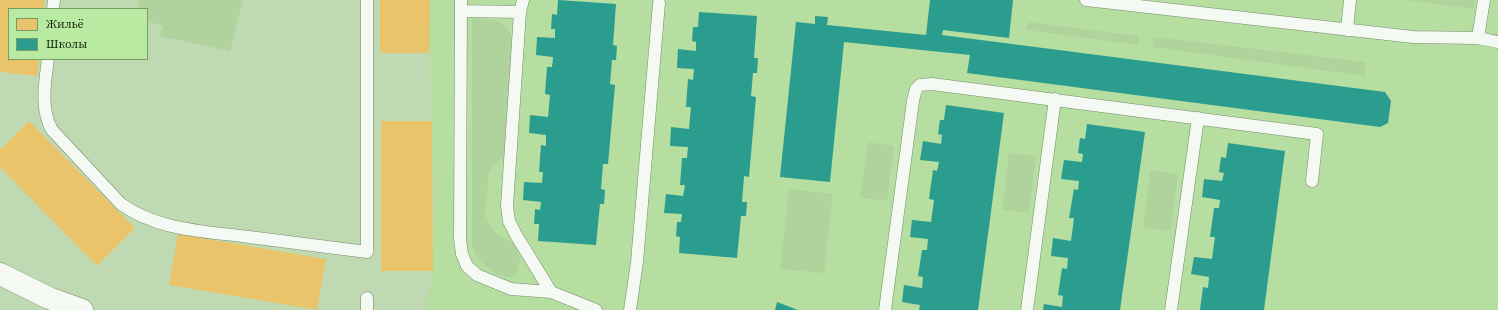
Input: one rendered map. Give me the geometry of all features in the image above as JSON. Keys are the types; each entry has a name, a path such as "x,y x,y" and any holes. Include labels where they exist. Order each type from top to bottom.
{"street":[{"path":"0,274 46,304 82,310"}],"lane":[{"path":"48,60 45,84 45,102 46,116 52,130 121,204 133,212 146,219 182,228 368,252 367,0"},
{"path":"523,0 520,12 507,206 509,220 516,236 551,292"},
{"path":"1086,0 1413,37 1478,38 1498,42"},
{"path":"1347,30 1350,0"},
{"path":"1478,38 1484,0"},
{"path":"630,310 637,262 659,3"},
{"path":"520,12 461,6 460,239 462,254 467,266 476,275 492,282 511,289 551,292 596,310"},
{"path":"885,310 913,101 916,89 920,85 932,84 1055,99 1317,134 1312,181"},
{"path":"1027,310 1055,99"},
{"path":"1171,310 1198,118"}],"shaded area":[{"path":"139,0 243,0 230,51 160,36 163,26 148,22 148,8 137,8"},
{"path":"430,0 1498,0 1498,310 425,310 433,271 432,121 429,53"},
{"path":"1405,0 1475,0 1474,9"},
{"path":"472,19 487,19 499,22 508,30 512,36 514,44 505,155 489,171 485,215 496,234 514,244 518,250 520,261 515,277 508,277 494,273 488,269 478,258 472,246"},
{"path":"1028,22 1139,36 1138,45 1026,30"},
{"path":"1154,37 1366,62 1365,76 1153,47"},
{"path":"868,142 894,146 887,201 860,198"},
{"path":"1009,153 1036,156 1029,213 1002,210"},
{"path":"1150,170 1178,174 1170,231 1143,228"},
{"path":"789,189 833,194 824,273 780,269"}],"building: Жильё":[{"path":"0,0 44,0 44,8 8,8 8,60 39,60 37,76 0,72"},
{"path":"380,0 430,0 429,53 380,53"},
{"path":"29,121 135,228 97,266 0,167 0,150"},
{"path":"381,121 432,121 433,271 381,271"},
{"path":"178,234 326,259 317,310 169,285"}],"building: Школы":[{"path":"558,0 616,4 613,45 617,46 616,60 612,60 610,84 615,85 608,164 603,164 601,189 605,190 604,204 600,204 596,245 538,241 539,224 534,224 535,209 540,210 541,202 523,200 524,182 542,183 543,172 539,172 541,145 546,146 546,135 529,133 530,115 548,117 550,95 545,94 547,67 552,67 553,57 536,55 537,37 555,38 555,29 551,29 552,14 557,15"},
{"path":"930,0 1013,0 1009,38 943,30 942,35 1385,92 1391,101 1388,123 1380,127 967,73 970,55 844,42 830,182 780,177 796,22 815,24 815,16 828,17 827,25 926,35"},
{"path":"699,12 757,16 754,58 758,58 757,73 753,73 751,96 756,97 749,177 744,176 742,202 747,202 746,216 741,216 737,258 679,253 680,237 676,236 677,222 681,222 682,214 664,213 666,194 683,196 685,185 680,185 682,158 687,158 688,147 670,146 671,127 689,129 691,107 686,107 688,79 693,80 694,69 677,68 678,49 696,51 696,42 692,41 693,27 698,27"},
{"path":"946,105 1004,113 978,310 919,310 920,305 902,302 904,285 922,288 923,277 918,276 922,250 927,250 928,239 910,237 912,220 931,222 934,200 929,199 933,170 937,171 939,162 920,160 923,141 941,144 942,135 938,134 940,120 944,120"},
{"path":"1087,124 1145,132 1120,310 1043,310 1044,304 1062,307 1063,296 1058,295 1062,268 1067,269 1068,258 1051,256 1053,238 1071,241 1074,218 1069,218 1074,189 1078,190 1079,181 1061,179 1064,160 1082,162 1083,154 1078,153 1080,138 1085,139"},
{"path":"1228,143 1285,151 1264,310 1200,310 1203,287 1208,288 1209,277 1191,274 1194,257 1212,259 1215,237 1210,237 1214,208 1219,208 1220,200 1202,197 1204,179 1222,181 1224,173 1219,172 1221,157 1226,158"},
{"path":"777,302 798,310 775,310"}]}
